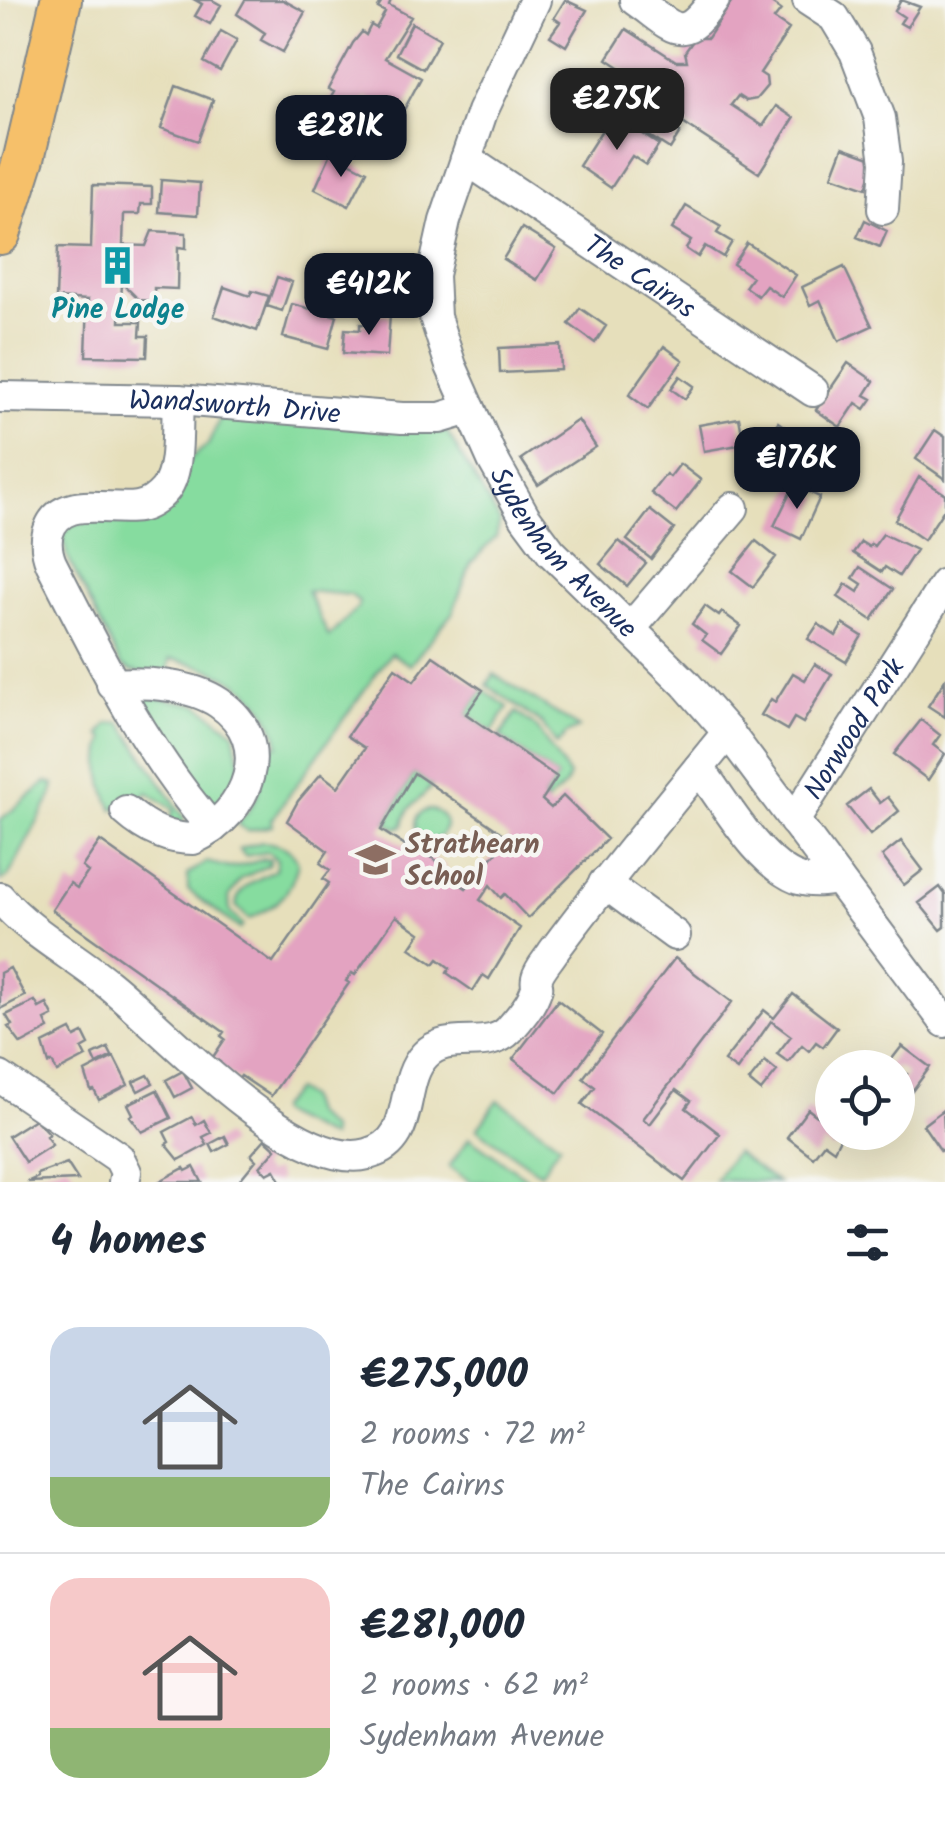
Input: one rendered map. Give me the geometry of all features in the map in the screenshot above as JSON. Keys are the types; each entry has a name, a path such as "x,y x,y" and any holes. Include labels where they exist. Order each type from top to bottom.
{"main road":[{"path":"0,234 24,158 61,0"}],"street":[{"name":"Sydenham Avenue","path":"534,0 501,66 445,221 433,275 435,316 451,366 525,517 551,552 685,683 728,732 945,1022"},
{"path":"634,0 676,28 688,29 699,22 714,0"},
{"path":"808,0 834,17 855,52 880,118 886,162 883,209"},
{"name":"The Cairns","path":"466,159 813,391"},
{"name":"Wandsworth Drive","path":"0,397 178,400 402,418 440,418 470,409"},
{"path":"178,400 176,462 168,488 140,507 89,507 64,512 48,533 47,553 118,694 168,775 212,828"},
{"path":"630,629 733,508"},
{"name":"Norwood Park","path":"794,821 945,584"},
{"path":"118,694 165,687 202,694 217,701 240,723 253,755 250,774 234,808 194,839 148,828 126,811"},
{"path":"0,898 14,914 109,984 264,1119 318,1146 354,1156 372,1153 397,1133 407,1112 416,1068 429,1050 448,1042 491,1040 508,1031 534,995 537,974 604,883 728,732"},
{"path":"699,768 765,856 780,869 799,879 838,879"},
{"path":"604,883 675,935"},
{"path":"0,1078 119,1158 126,1172 124,1182"}],"green space":[{"path":"221,416 447,432 500,521 496,537 471,563 453,612 410,665 391,653 271,820 272,826 247,831 237,824 259,790 262,750 279,745 264,709 239,684 207,668 170,659 167,677 131,671 121,665 68,558 62,536 73,523 129,519 208,445","holes":["307,591 351,595 359,602 358,607 329,637"]},
{"path":"494,674 579,728 566,734 557,745 541,723 487,685"},
{"path":"483,690 508,707 492,732 466,714"},
{"path":"126,692 199,705 234,732 242,773 214,807 207,805"},
{"path":"516,712 536,727 569,776 565,786 546,803 542,800 557,777 500,737"},
{"path":"121,722 184,817 181,827 166,826 174,810 148,792 134,803 113,809 102,775 105,739 100,735 108,724"},
{"path":"414,773 432,785 411,807 403,826 396,828 386,822"},
{"path":"47,782 54,784 52,795 8,877 0,881 0,820"},
{"path":"430,810 441,814 445,825 441,836 430,840 419,836 415,825 419,814"},
{"path":"262,842 284,847 298,863 281,898 249,919 236,906 241,892 275,870 277,860 268,852 245,856 239,849"},
{"path":"270,860 269,865 241,879 229,897 230,912 243,925 240,929 188,890 188,874 207,862 230,868"},
{"path":"295,1090 307,1098 312,1113 330,1130 330,1138 278,1113"},
{"path":"498,1100 560,1144 540,1173 477,1129"},
{"path":"469,1138 532,1182 471,1182 449,1167"},
{"path":"735,1152 777,1182 715,1180"}],"building":[{"path":"195,0 212,0 221,5 210,24 195,16 202,4"},
{"path":"245,0 283,0 305,12 283,52 261,40 265,33 237,14"},
{"path":"383,0 391,0 389,5 411,17 385,58 421,78 400,117 366,98 360,108 367,111 360,124 326,106 334,92 328,89 353,43 362,32 366,35 371,25 376,28 385,12 378,8"},
{"path":"565,0 587,10 566,46 550,36 560,22 554,18"},
{"path":"733,0 767,0 781,10 774,19 789,29 760,73 766,77 767,86 756,99 746,101 738,96 731,105 763,126 776,106 794,118 759,173 640,95 647,85 607,59 626,29 676,61 687,61 685,52 695,38 708,38"},
{"path":"901,0 920,7 907,27 900,23 904,17 895,11"},
{"path":"412,23 440,39 423,69 396,54"},
{"path":"221,31 237,40 220,71 204,62"},
{"path":"176,86 213,100 198,141 161,128"},
{"path":"642,109 680,133 670,149 632,125"},
{"path":"619,119 659,145 646,165 632,156 611,188 579,166 602,130 609,135"},
{"path":"843,147 876,159 866,188 832,176"},
{"path":"331,153 367,171 349,206 315,189"},
{"path":"161,180 200,183 198,215 159,212"},
{"name":"Pine Lodge","path":"93,185 152,187 152,204 141,204 140,214 124,214 123,245 146,246 152,231 186,233 186,248 178,247 177,289 154,288 154,301 139,300 122,283 120,322 141,322 140,336 148,336 147,357 86,356 88,300 56,298 58,247 91,248"},
{"path":"686,206 721,227 717,233 732,242 723,257 705,246 698,257 686,249 691,241 672,229"},
{"path":"865,220 887,231 880,247 857,237"},
{"path":"522,228 556,249 537,280 503,259"},
{"path":"747,243 796,275 782,297 766,286 758,296 745,287 752,277 733,264"},
{"path":"844,267 872,326 839,341 820,300 810,305 802,287"},
{"path":"277,277 292,282 282,311 267,306"},
{"path":"224,287 250,296 252,291 269,296 257,331 214,316"},
{"path":"292,304 337,316 328,349 283,337"},
{"path":"580,308 606,326 595,343 569,324"},
{"path":"374,314 390,315 387,356 343,353 345,329 360,330 360,324 373,325"},
{"path":"560,345 561,370 500,373 499,348"},
{"path":"664,346 683,360 648,409 629,395"},
{"path":"848,363 874,381 865,395 872,399 865,409 856,403 840,427 816,410"},
{"path":"680,376 694,386 685,399 671,389"},
{"path":"739,418 744,444 704,451 699,425"},
{"path":"578,420 596,447 538,485 521,459"},
{"path":"778,422 814,448 796,473 760,447"},
{"path":"935,430 945,437 945,479 916,459"},
{"path":"680,464 701,480 676,512 651,493"},
{"path":"919,477 945,494 945,508 924,540 895,520"},
{"path":"794,485 820,497 801,539 774,526"},
{"path":"650,510 674,529 651,559 627,540"},
{"path":"883,534 916,550 899,576 885,567 882,572 853,553 861,542 874,546"},
{"path":"619,541 646,563 627,586 600,564"},
{"path":"756,541 776,557 753,587 732,571"},
{"path":"860,567 893,589 872,620 838,597 846,584 858,592 862,584 853,578"},
{"path":"705,606 719,616 722,612 741,626 721,654 702,640 706,635 692,624"},
{"path":"818,624 836,636 843,624 862,636 846,662 808,639"},
{"path":"433,656 483,690 466,714 557,777 542,800 551,808 563,796 607,839 528,918 505,894 501,898 490,885 480,900 520,928 489,979 483,975 473,991 447,973 450,968 438,959 434,964 410,948 420,933 396,916 355,975 352,973 346,981 349,983 271,1096 217,1066 220,1062 213,1057 225,1039 221,1036 224,1032 52,910 70,883 77,888 88,872 82,867 100,841 273,963 329,883 323,879 330,870 320,863 328,851 287,821 321,774 338,787 365,748 347,736 395,668 414,681","holes":["414,773 509,838 466,888 442,872 446,867 381,830"]},
{"path":"815,664 832,674 803,723 794,718 787,730 761,715 771,699 775,702 793,673 805,680"},
{"path":"945,680 945,717 928,706"},
{"path":"921,720 940,735 933,745 945,754 928,780 894,754"},
{"path":"869,789 880,803 888,797 899,811 870,835 847,806"},
{"path":"901,841 923,870 904,885 882,856"},
{"path":"940,887 945,894 945,927 941,930 919,903"},
{"path":"675,958 732,1002 643,1119 650,1124 676,1090 691,1101 686,1108 720,1134 684,1181 582,1104 595,1087 583,1078"},
{"path":"10,968 25,996 0,1009 0,973"},
{"path":"793,994 837,1028 823,1047 816,1042 809,1051 802,1045 788,1062 777,1054 791,1036 771,1021 737,1070 724,1061 764,1010 774,1018"},
{"path":"558,1000 602,1034 558,1093 513,1059"},
{"path":"35,1001 39,1008 47,1004 53,1016 45,1020 49,1029 21,1044 8,1027 12,1025 6,1015"},
{"path":"71,1030 75,1037 83,1033 89,1045 82,1049 86,1057 57,1072 52,1062 49,1064 43,1044"},
{"path":"108,1048 112,1056 97,1064 93,1055"},
{"path":"915,1056 930,1067 915,1087"},
{"path":"114,1057 128,1085 99,1100 91,1091 85,1072"},
{"path":"765,1061 777,1071 761,1091 749,1081"},
{"path":"183,1071 192,1088 175,1097 166,1080"},
{"path":"148,1075 153,1083 138,1091 133,1082"},
{"path":"157,1090 171,1118 142,1132 130,1116 133,1114 128,1104"},
{"path":"808,1109 815,1114 815,1150 818,1150 813,1157 787,1137"},
{"path":"943,1110 945,1148 941,1151 923,1125"},
{"path":"192,1117 196,1125 204,1120 211,1133 203,1137 207,1145 179,1160 166,1144 169,1142 164,1132"},
{"path":"35,1119 49,1134 46,1136 52,1145 25,1162 8,1136"},
{"path":"225,1136 229,1144 214,1152 210,1144"},
{"path":"265,1139 276,1149 260,1167 267,1174 275,1170 280,1179 238,1182 256,1160 251,1155"},
{"path":"67,1163 78,1180 27,1182 37,1174"},
{"path":"194,1167 202,1182 158,1182 184,1168 186,1171"}],"place":[{"name":"Pine Lodge","path":"118,266"},
{"name":"Strathearn School","path":"375,859"}]}
